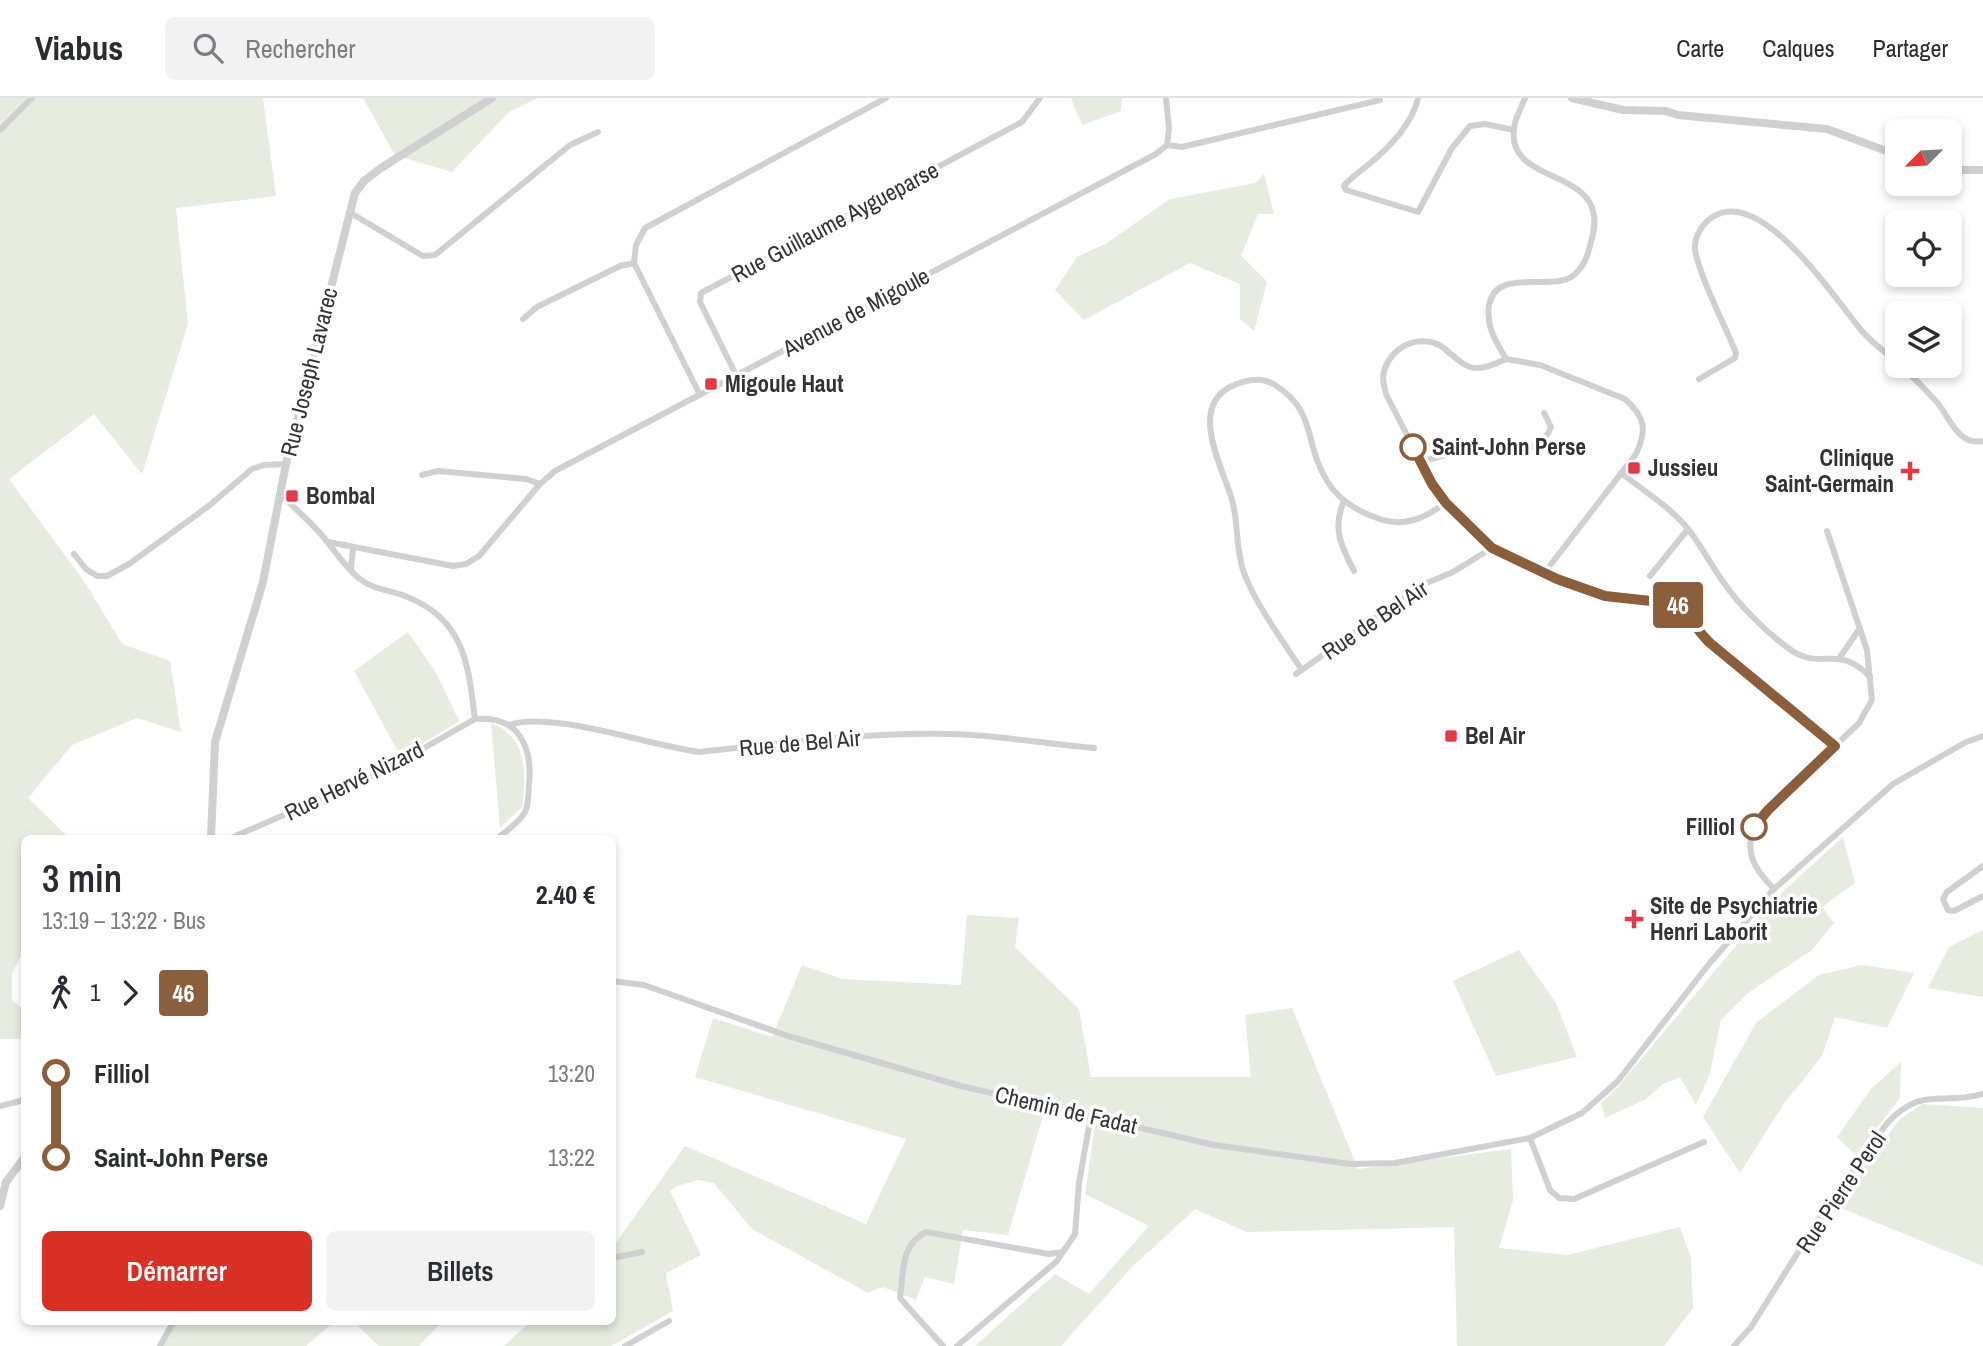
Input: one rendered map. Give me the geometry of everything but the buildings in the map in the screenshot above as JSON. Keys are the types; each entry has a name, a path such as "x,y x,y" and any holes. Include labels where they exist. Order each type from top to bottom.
{"street":[{"path":"0,131 32,98"},
{"name":"Rue Joseph Lavarec","path":"211,835 215,742 263,582 286,464 355,192 364,181 492,98"},
{"path":"700,395 634,263 636,245 645,228 886,98"},
{"name":"Rue Guillaume Aygueparse","path":"736,375 700,302 701,293 1022,122 1040,98"},
{"path":"1166,98 1169,129 1167,145 1182,147 1380,100"},
{"path":"1418,98 1416,109 1401,132 1372,162 1348,181 1344,186 1346,190 1418,212 1452,148 1471,126 1485,124 1514,130"},
{"path":"1506,359 1493,339 1487,320 1491,297 1502,287 1517,282 1558,282 1573,276 1586,260 1594,230 1594,214 1586,194 1527,163 1518,152 1514,130 1525,98"},
{"path":"1572,98 1623,110 1666,111 1678,115 1827,129 1885,151"},
{"path":"349,212 423,256 435,255 570,145 598,132"},
{"name":"Avenue de Migoule","path":"328,542 453,566 466,564 479,556 540,484 555,471 1156,154 1167,145"},
{"path":"1962,170 1983,170"},
{"path":"1699,379 1735,358 1737,353 1695,248 1699,230 1712,217 1729,210 1747,213 1775,231 1793,247 1864,333 1885,351"},
{"path":"523,319 537,307 620,267 634,263"},
{"path":"1545,572 1636,454 1643,437 1637,410 1625,399 1540,365 1506,359 1488,367 1472,368 1439,345 1423,341 1407,344 1394,352 1383,377 1386,394 1420,462 1446,503 1492,548 1545,572 1605,596 1678,604 1686,612 1695,629 1710,643 1835,746"},
{"path":"1914,378 1937,402 1959,434 1971,442 1983,441"},
{"name":"Rue de Bel Air","path":"1344,501 1327,482 1317,461 1304,416 1289,395 1271,383 1253,379 1225,390 1214,405 1211,418 1212,442 1233,500 1235,531 1244,573 1299,671 1422,586 1453,572 1492,548"},
{"path":"1420,462 1475,450 1511,452 1530,447 1548,436 1551,427 1544,413"},
{"path":"74,554 86,569 97,576 107,576 129,564 210,505 253,469 264,465 286,464"},
{"path":"422,475 438,471 526,479 540,484"},
{"path":"1621,473 1688,529 1730,591 1786,647 1802,658 1814,660 1840,657 1860,666 1871,678"},
{"path":"279,495 328,542 351,570 375,589 405,596 435,611 451,628 470,672 475,719 492,718 509,725 527,749 527,809 501,835"},
{"path":"1354,571 1338,538 1337,523 1344,501 1366,514 1401,523 1420,519 1446,503"},
{"path":"1650,576 1688,529"},
{"path":"1774,889 1761,876 1751,859 1750,835 1762,816 1868,712 1872,700 1867,650 1827,531"},
{"path":"351,570 353,548"},
{"path":"1840,657 1860,628"},
{"name":"Rue Hervé Nizard","path":"238,835 380,773 475,719"},
{"name":"Rue de Bel Air","path":"509,725 521,721 548,720 671,749 700,752 883,736 947,734 1005,736 1094,748"},
{"name":"Chemin de Fadat","path":"616,982 644,985 788,1037 961,1086 1214,1145 1350,1164 1395,1163 1530,1138 1582,1113 1617,1082 1709,964 1774,889 1893,784 1966,741 1983,736"},
{"path":"1983,866 1947,892 1943,899 1948,909 1954,911 1983,896"},
{"name":"Rue Pierre Perol","path":"1734,1346 1751,1327 1821,1216 1888,1122 1900,1110 1917,1100 1934,1097 1970,1098 1983,1094"},
{"path":"0,1106 21,1101"},
{"path":"957,1346 1056,1261 1075,1234 1079,1183 1091,1115"},
{"path":"1530,1138 1550,1190 1559,1198 1574,1199 1704,1142"},
{"path":"0,1206 6,1182 21,1162"},
{"path":"943,1346 901,1298 906,1249 914,1238 926,1231 1048,1254 1063,1252"},
{"path":"616,1257 642,1252"},
{"path":"625,1346 669,1321"},
{"path":"160,1346 172,1325"}],"shaded area":[{"path":"0,98 263,98 276,196 176,208 188,324 142,474 94,414 9,479 86,584 122,644 170,661 181,732 137,718 72,745 28,798 66,835 21,835 21,956 12,973 12,1000 21,1008 21,1039 0,1039"},
{"path":"363,98 538,98 509,112 452,172 395,155"},
{"path":"1071,98 1122,98 1121,111 1082,125"},
{"path":"1264,174 1274,214 1258,214 1241,256 1267,282 1254,331 1240,319 1240,284 1190,263 1084,320 1055,290 1077,257 1107,243 1170,199 1255,183"},
{"path":"408,632 436,673 459,721 401,757 354,671"},
{"path":"491,723 512,737 518,747 524,769 522,807 500,828"},
{"path":"1843,837 1855,883 1822,907 1834,923 1812,950 1748,993 1721,1020 1710,1073 1696,1105 1680,1077 1663,1084 1646,1099 1605,1118 1601,1103 1617,1088 1774,900"},
{"path":"967,915 1019,918 1015,947 1079,1009 1091,1077 1251,1077 1245,1015 1292,1008 1358,1169 1511,1149 1513,1200 1499,1248 1568,1255 1680,1227 1691,1258 1693,1308 1664,1346 1457,1346 1454,1227 1247,1232 1195,1209 1132,1267 1061,1346 975,1346 1055,1274 1089,1294 1149,1226 1085,1194 1097,1113 1047,1102 1008,1235 963,1230 954,1284 925,1277 916,1300 883,1287 868,1293 752,1229 714,1183 698,1180 670,1191 701,1255 666,1273 673,1311 611,1346 504,1346 527,1325 616,1325 616,1243 685,1146 866,1224 906,1139 695,1077 713,1018 772,1037 802,965 842,979 961,985"},
{"path":"1983,930 1983,997 1928,988 1949,947"},
{"path":"1519,950 1556,1003 1577,1057 1496,1076 1453,981"},
{"path":"1862,965 1914,973 1887,1028 1835,1017 1822,1056 1783,1105 1740,1173 1703,1117 1756,1023 1819,975"},
{"path":"1901,1062 1900,1098 1856,1155 1837,1137 1871,1089"},
{"path":"1922,1104 1983,1108 1983,1266 1836,1206 1899,1120"},
{"path":"171,1325 330,1325 306,1346 162,1346"},
{"path":"357,1325 439,1325 419,1346 379,1346"}],"bus line":[{"name":"46","path":"1413,447 1432,484 1446,503 1492,548 1557,579 1605,596 1678,604 1686,612 1695,629 1742,672 1835,746 1756,822 1754,827"}],"place":[{"name":"Migoule Haut","path":"711,384"},
{"name":"Saint-John Perse","path":"1413,447"},
{"name":"Jussieu","path":"1634,468"},
{"name":"Clinique Saint-Germain","path":"1910,471"},
{"name":"Bombal","path":"292,496"},
{"name":"Bel Air","path":"1451,736"},
{"name":"Filliol","path":"1754,827"},
{"name":"Site de Psychiatrie Henri Laborit","path":"1634,919"}]}
